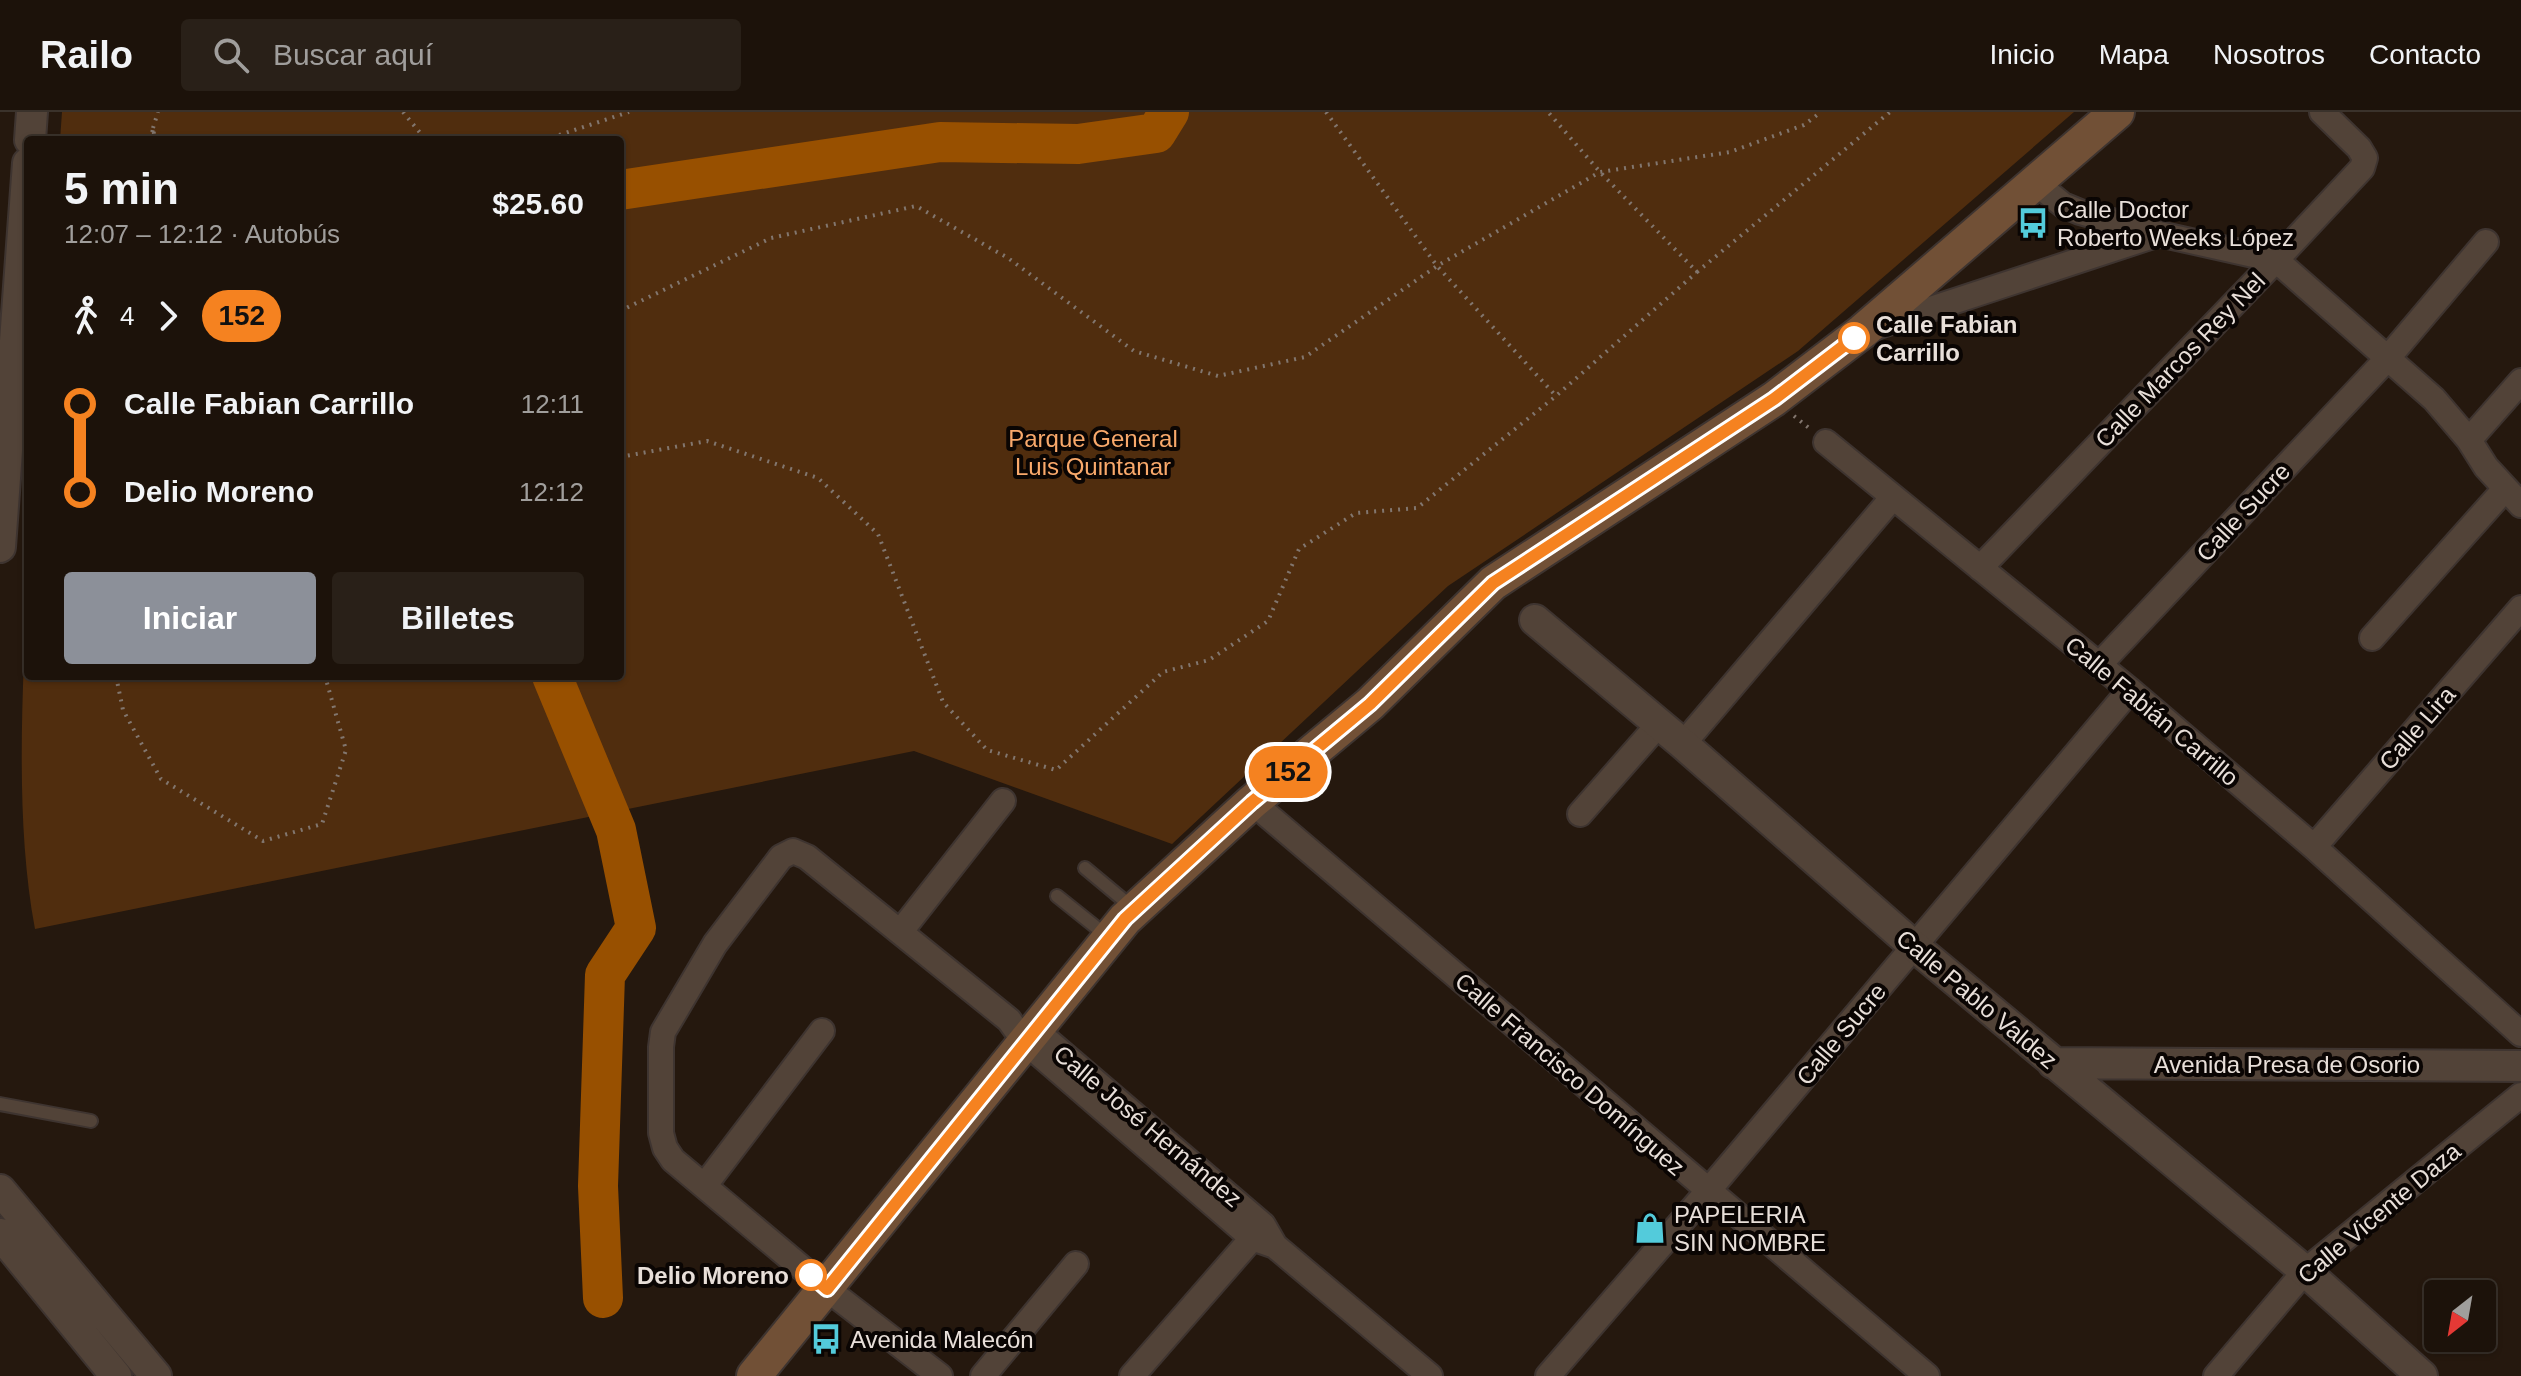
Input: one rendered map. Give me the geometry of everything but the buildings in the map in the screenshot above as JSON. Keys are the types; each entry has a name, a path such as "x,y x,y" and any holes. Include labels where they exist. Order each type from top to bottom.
{"main road":[{"path":"755,1376 827,1289 1022,1030 1136,910 1252,802 1370,704 1493,583 1774,399 1863,331 2117,112"}],"street":[{"path":"30,136 32,112"},
{"name":"Calle Marcos Rey Nel","path":"1980,568 2362,168 2365,158 2359,148 2322,112"},
{"path":"2036,183 2063,205 2159,234 2276,260 2434,399 2513,497 2372,638"},
{"path":"0,547 24,218"},
{"path":"1863,331 2159,234"},
{"name":"Calle Sucre","path":"2099,665 2387,359 2486,242"},
{"path":"2469,440 2521,381"},
{"name":"Calle Fabián Carrillo","path":"1826,442 2130,690 2314,847 2521,1034"},
{"path":"1683,744 1893,497"},
{"name":"Calle Lira","path":"2314,847 2521,608"},
{"name":"Calle Pablo Valdez","path":"1535,620 1683,744 1915,947 2305,1271 2422,1376"},
{"name":"Calle Sucre","path":"1548,1376 2130,690"},
{"path":"1580,814 1659,724"},
{"path":"901,931 1003,801"},
{"name":"Calle Francisco Domínguez","path":"1252,802 1927,1376"},
{"name":"Calle José Hernández","path":"705,1185 673,1160 665,1148 661,1133 663,1032 715,944 781,857 793,851 807,857 1022,1030 1430,1376"},
{"path":"822,1031 705,1185 827,1289 940,1376"},
{"name":"Avenida Presa de Osorio","path":"2053,1063 2521,1066"},
{"name":"Calle Vicente Daza","path":"2216,1376 2305,1271 2521,1095"},
{"path":"0,1190 156,1376"},
{"path":"0,1234 116,1376"},
{"path":"1132,1376 1264,1236"},
{"path":"983,1376 1076,1264"}],"lane":[{"path":"1085,868 1136,910"},
{"path":"1057,896 1110,938"},
{"path":"0,1104 91,1121"}],"path":[{"path":"153,136 158,112"},
{"path":"403,112 423,136"},
{"path":"556,136 629,112"},
{"path":"1326,112 1437,266 1556,396"},
{"path":"1548,112 1600,172 1697,272"},
{"path":"624,309 771,238 916,206 1008,258 1134,351 1218,376 1305,357 1437,266 1600,172 1730,152 1804,125 1821,112"},
{"path":"624,456 707,441 818,478 878,534 943,702 987,750 1056,770 1163,672 1209,660 1268,621 1299,549 1356,513 1417,508 1556,396 1697,272 1890,112"},
{"path":"1774,399 1826,442"},
{"path":"117,680 123,710 161,779 263,841 322,824 346,750 326,680"}],"green space":[{"name":"Parque General Luis Quintanar","path":"62,112 2074,112 1798,351 1448,586 1172,844 914,751 35,929 28,886 22,796 24,659 24,680 624,680 624,136 60,136"}],"waterway":[{"path":"624,189 940,142 1078,144 1156,133 1169,112"},
{"path":"554,680 616,830 636,928 605,975 598,1186 603,1298"}],"bus line":[{"name":"152","path":"811,1275 827,1289 1125,919 1252,802 1370,704 1493,583 1774,399 1854,338"}],"place":[{"name":"Calle Doctor Roberto Weeks López","path":"2033,223"},
{"name":"Calle Fabian Carrillo","path":"1854,338"},
{"name":"PAPELERIA SIN NOMBRE","path":"1650,1228"},
{"name":"Delio Moreno","path":"811,1275"},
{"name":"Avenida Malecón","path":"826,1339"}]}
